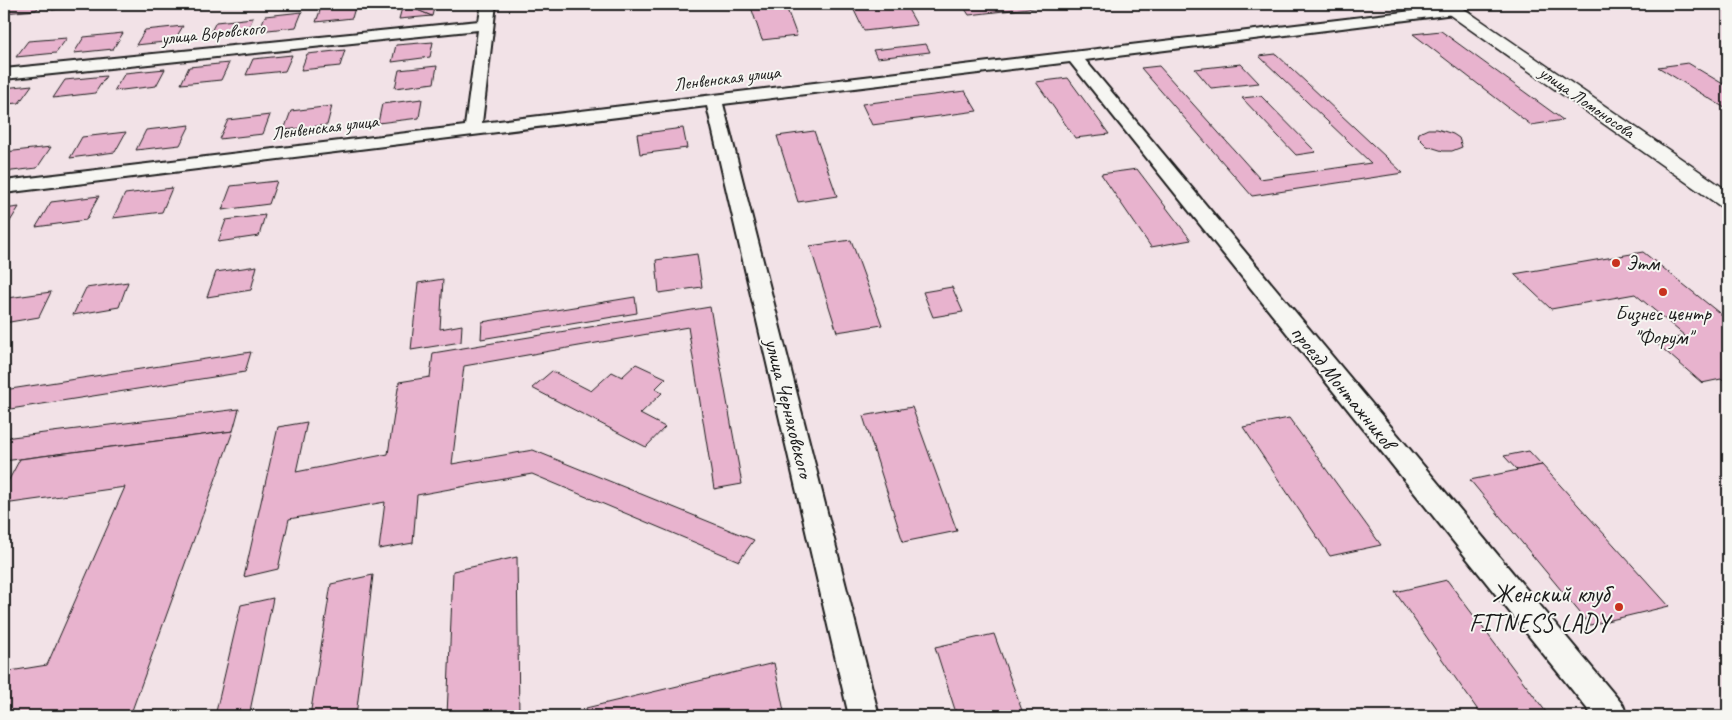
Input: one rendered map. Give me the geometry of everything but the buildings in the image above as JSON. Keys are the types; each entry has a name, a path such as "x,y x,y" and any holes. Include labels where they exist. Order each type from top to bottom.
{"main road":[{"name":"улица Ломоносова","path":"1450,7 1728,201"}],"street":[{"path":"474,129 489,4"},
{"name":"Ленвенская улица","path":"4,187 1074,56 1450,7"},
{"name":"улица Воровского","path":"4,74 486,25"},
{"name":"проезд Монтажников","path":"1074,56 1612,716"},
{"name":"улица Черняховского","path":"714,100 864,716"}],"place":[{"name":"Этм","path":"1616,263"},
{"name":"Бизнес центр \"Форум\"","path":"1663,292"},
{"name":"Женский клуб FITNESS LADY","path":"1619,607"}]}
